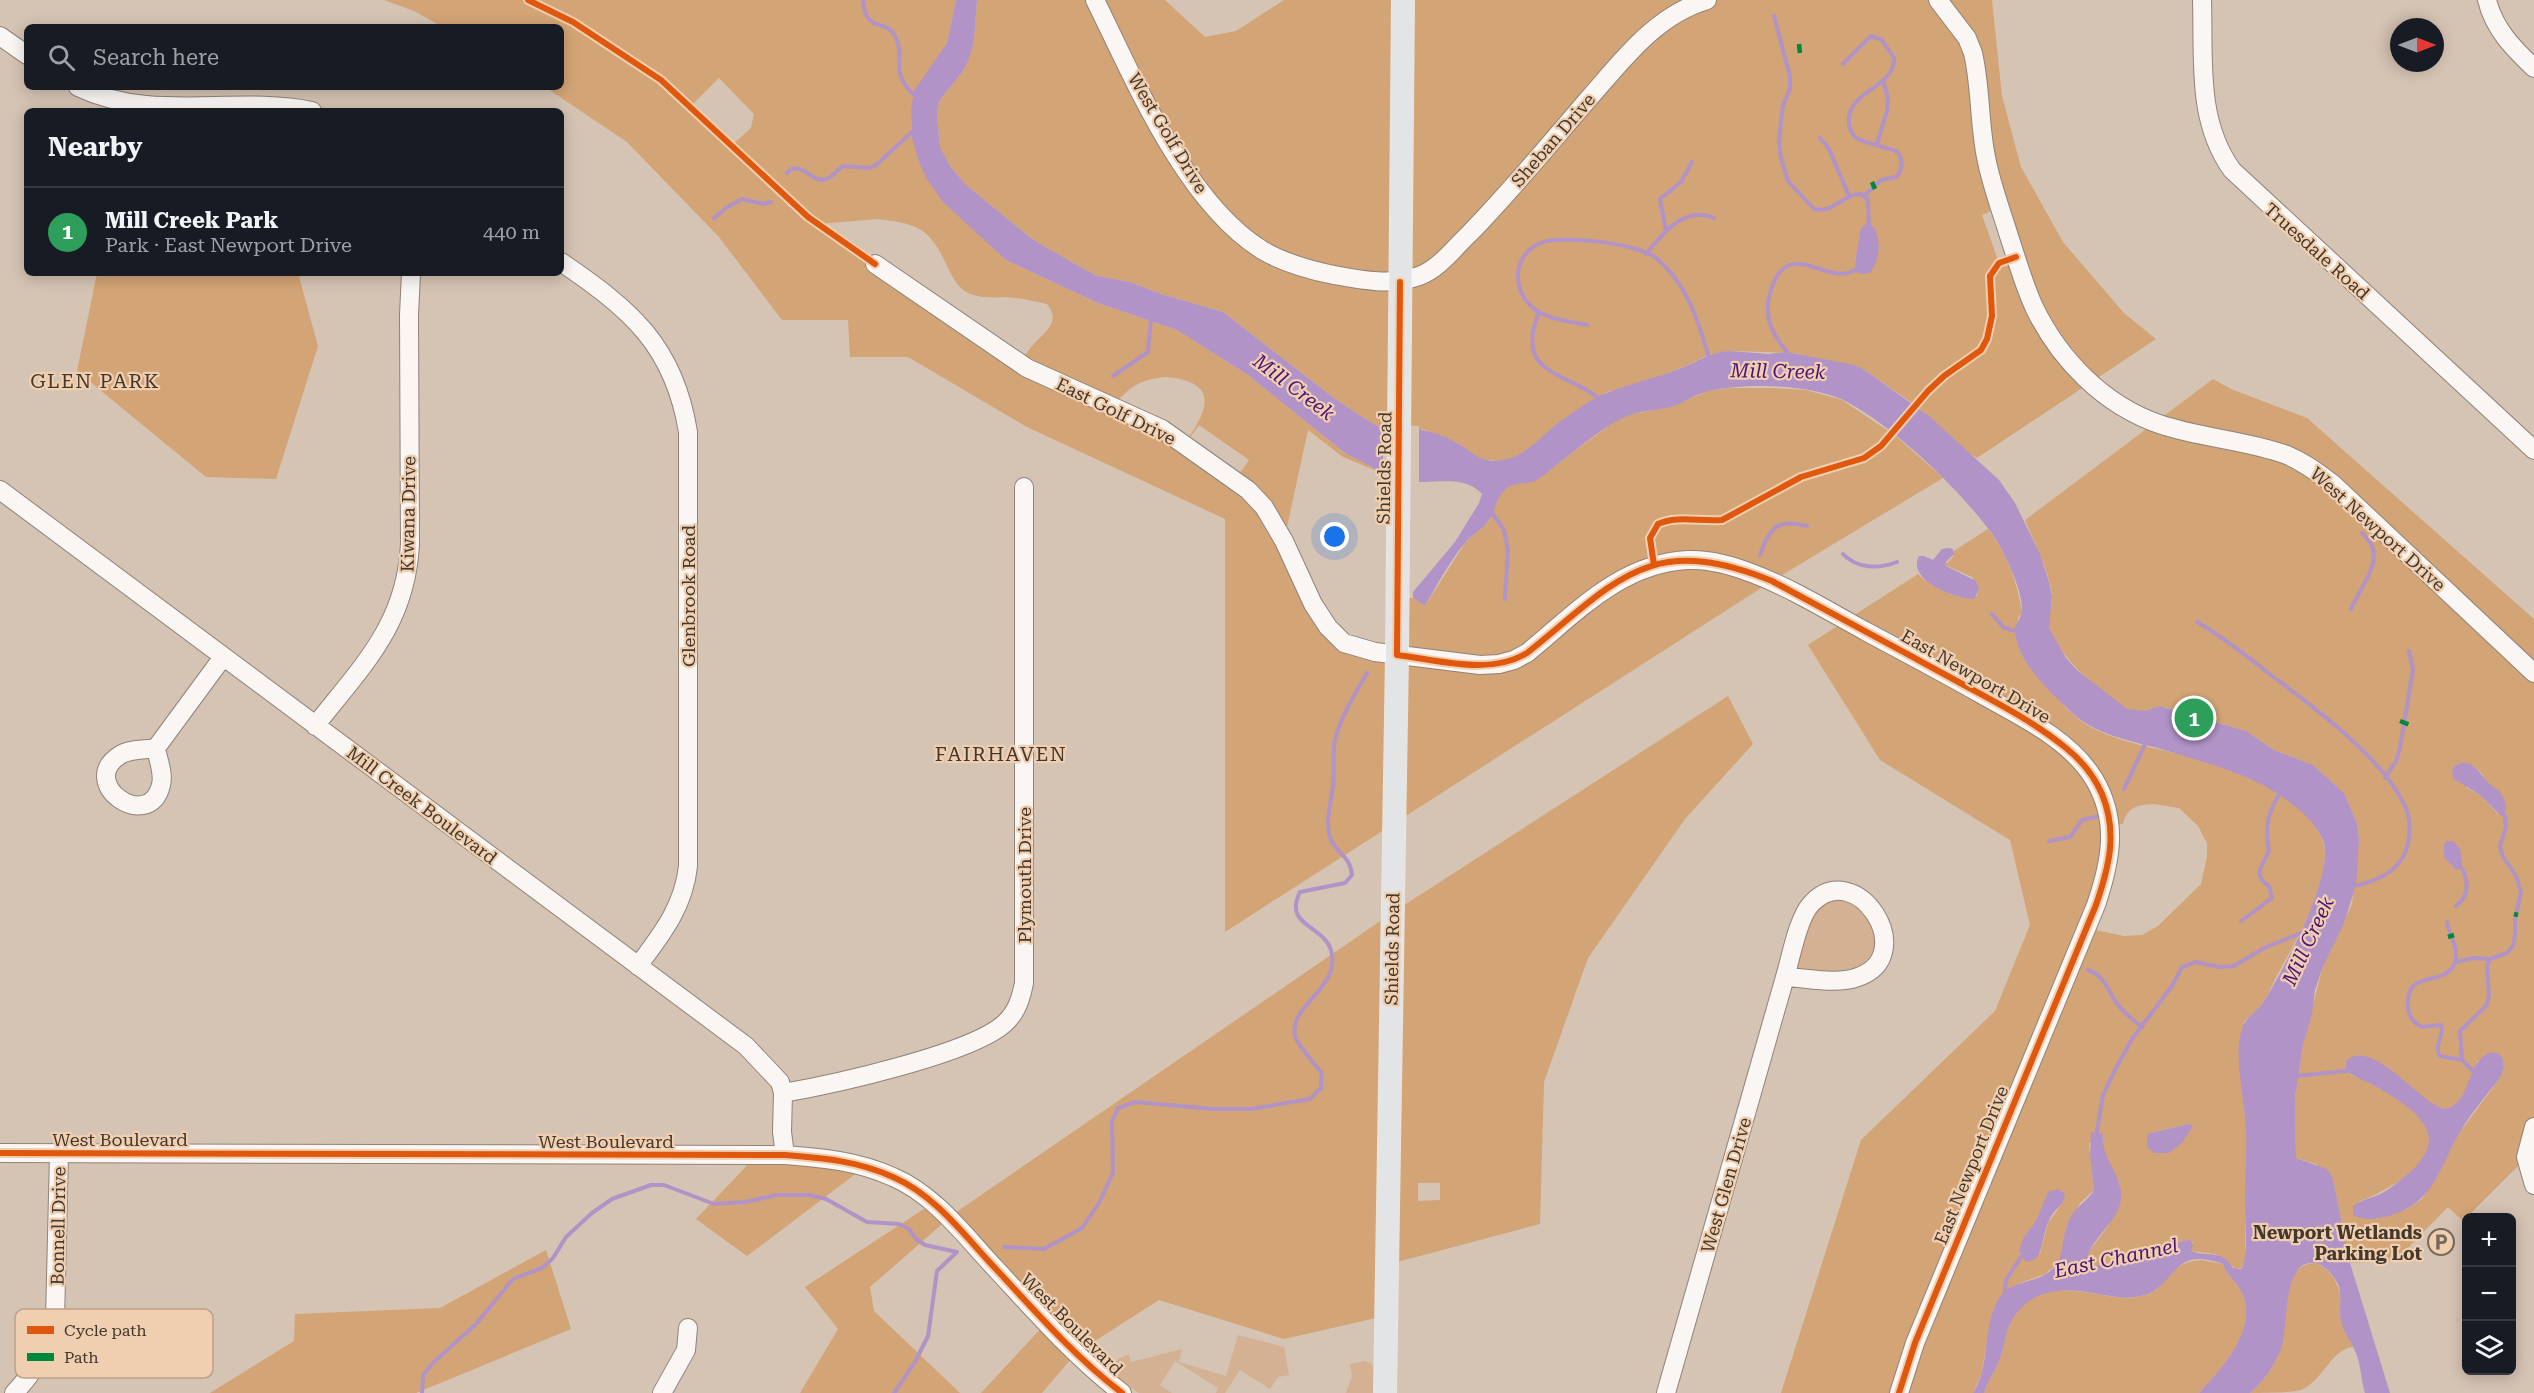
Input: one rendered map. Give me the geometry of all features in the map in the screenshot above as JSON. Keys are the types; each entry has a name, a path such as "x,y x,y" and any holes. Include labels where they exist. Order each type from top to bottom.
{"main road":[{"name":"Shields Road","path":"1385,1393 1384,1332 1399,504 1402,0"}],"street":[{"name":"West Golf Drive","path":"1095,0 1174,151 1200,190 1230,225 1262,250 1299,267 1347,277 1400,282"},
{"name":"Sheban Drive","path":"1400,282 1421,276 1440,263 1483,219 1637,45 1682,9 1707,0"},
{"name":"West Newport Drive","path":"1938,0 1966,38 1973,53 1988,165 2027,290 2042,322 2073,366 2108,397 2131,412 2157,424 2259,446 2310,467 2333,484 2534,673"},
{"name":"Truesdale Road","path":"2202,0 2207,114 2216,146 2232,170 2534,450"},
{"path":"2487,0 2496,26 2508,43 2534,68"},
{"path":"0,36 24,53"},
{"path":"87,90 115,100 147,106 286,108"},
{"name":"Glenbrook Road","path":"564,264 608,294 651,338 673,375 680,394 687,432 688,866 683,895 676,913 638,966"},
{"name":"East Golf Drive","path":"875,264 1027,368 1162,429 1248,490 1263,507 1284,541 1313,604 1328,627 1344,643 1375,652 1397,655"},
{"name":"Kiwana Drive","path":"315,726 381,640 397,611 406,581 410,544 411,276"},
{"name":"Plymouth Drive","path":"783,1093 815,1088 957,1048 996,1031 1007,1022 1021,998 1024,982 1024,487"},
{"name":"Mill Creek Boulevard","path":"0,490 746,1046 780,1082 783,1093"},
{"name":"East Newport Drive","path":"1397,655 1480,665 1514,660 1527,653 1602,591 1636,571 1675,561 1706,561 1732,566 1772,581 1971,688 2059,742 2082,762 2094,778 2102,794 2112,830 2112,846 2106,874 2096,905 1915,1343 1899,1393"},
{"path":"156,748 223,657"},
{"name":"West Glen Drive","path":"1666,1393 1785,977 1805,912 1817,899 1831,893 1842,892 1856,896 1875,911 1883,931 1882,948 1879,959 1864,974 1846,980 1785,977"},
{"path":"783,1093 782,1132 786,1155"},
{"path":"2534,1127 2526,1157 2534,1185"},
{"name":"West Boulevard","path":"0,1153 786,1155 845,1161 866,1166 909,1185 949,1218 1039,1316 1090,1366 1122,1393"},
{"name":"Bonnell Drive","path":"55,1309 59,1154"},
{"path":"662,1393 686,1350 688,1328"},
{"name":"Bonnell Drive","path":"14,1393 26,1378"}],"shaded area":[{"path":"384,0 956,0 947,43 911,110 912,138 1006,260 1098,303 1177,330 1248,375 1345,453 1383,473 1398,427 1379,427 1335,399 1223,312 1161,294 1130,282 1097,276 1082,268 1032,239 965,184 950,166 940,147 937,115 939,101 963,71 974,40 977,0 1165,0 1205,37 1236,31 1284,0 1992,0 2002,96 2021,167 2063,242 2124,313 2156,339 1977,458 1964,450 1918,407 1863,369 1794,353 1730,351 1708,355 1653,379 1607,392 1561,421 1528,450 1501,461 1478,459 1458,443 1422,429 1399,504 1382,503 1382,473 1343,457 1308,430 1284,541 1328,627 1397,655 1398,598 1413,598 1425,606 1465,543 1489,521 1505,489 1512,485 1536,480 1611,424 1627,415 1670,407 1708,391 1728,388 1806,390 1842,400 1897,437 1943,478 1772,581 1225,932 1225,519 1027,427 908,357 850,357 848,320 782,320 719,237 627,142 549,90 564,90 564,24 438,24 414,11","holes":["719,78 754,114 751,128 732,145 690,107","1994,210 2010,259 1999,263 1982,215","877,219 906,224 924,232 937,247 953,278 965,291 979,296 1015,298 1047,304 1053,317 1050,327 1024,356 1012,365 870,272 875,264 819,224","1875,228 1879,251 1855,260 1860,243 1860,230","1166,377 1184,380 1195,385 1202,392 1205,400 1199,420 1184,444 1112,407 1136,385","1199,425 1249,460 1230,487 1180,451"]},
{"path":"96,276 299,276 318,346 276,479 206,477 77,371"},
{"path":"2213,379 2231,389 2307,418 2534,619 2534,1185 2526,1158 2471,1213 2462,1213 2462,1220 2448,1207 2395,1261 2350,1263 2333,1179 2316,1164 2296,1158 2295,1098 2303,1045 2322,969 2352,904 2359,839 2357,823 2344,793 2313,765 2274,750 2246,731 2165,707 2134,711 2111,700 2074,665 2050,630 2052,594 2044,566 2025,520","holes":["2463,762 2481,772 2490,786 2496,789 2498,814 2480,795 2467,788 2454,766","2358,1055 2382,1064 2433,1105 2445,1109 2458,1102 2470,1081 2478,1060 2503,1059 2504,1068 2500,1078 2460,1132 2422,1199 2407,1209 2376,1219 2358,1202 2406,1176 2426,1155 2430,1144 2429,1132 2425,1124 2407,1106 2384,1091 2351,1075"]},
{"path":"1988,529 1995,538 2006,558 2017,589 2022,612 2017,628 2021,651 2038,677 2080,720 2107,735 2208,762 2273,790 2303,812 2322,839 2325,853 2324,869 2304,925 2259,1008 2244,1022 2247,1138 2245,1260 2243,1267 2236,1269 2216,1254 2190,1251 2193,1242 2185,1241 2129,1259 2092,1266 2087,1264 2088,1253 2109,1225 2120,1185 2103,1152 2103,1135 2089,1143 2094,1190 2080,1203 2066,1228 2061,1260 2045,1274 2020,1283 2003,1293 1990,1326 1981,1375 1973,1393 1781,1393 1861,1140 1995,1011 2030,925 2010,840 1880,760 1808,645 1918,574 1937,588 1954,595 1970,598 1977,596 1979,590 1972,577 1945,565 1953,557 1954,551","holes":["2154,804 2179,808 2198,826 2207,843 2207,857 2201,884 2158,926 2142,935 2124,936 2086,928 2111,824 2123,824 2128,813 2134,808","2188,1124 2169,1153 2154,1153 2147,1134","2061,1205 2048,1223 2040,1254 2024,1237 2037,1221"]},
{"path":"1728,696 1753,744 1685,819 1588,958 1544,1082 1540,1224 1386,1265 1385,1316 1284,1339 1159,1300 1076,1353 1042,1393 981,1393 1046,1323 949,1218 870,1287 874,1311 960,1393 800,1393 838,1329 805,1287 933,1203 949,1217 1392,913","holes":["1418,1183 1440,1183 1440,1200 1418,1201"]},
{"path":"1842,892 1883,931 1864,974 1785,977 1805,912"},
{"path":"756,1156 866,1166 747,1256 696,1219"},
{"path":"546,1250 571,1329 416,1393 210,1393 294,1341 295,1314 440,1308"},
{"path":"2201,1260 2223,1264 2241,1291 2246,1305 2246,1319 2242,1333 2228,1359 2199,1393 1984,1393 2002,1353 2008,1329 2015,1316 2032,1298 2053,1291 2065,1290 2118,1297 2139,1297 2154,1291 2181,1265"},
{"path":"2315,1263 2326,1269 2338,1288 2353,1347 2338,1354 2316,1379 2301,1390 2250,1393 2260,1383 2279,1354 2287,1296 2295,1273 2303,1266"},
{"path":"1238,1335 1284,1347 1289,1375 1278,1377 1270,1389 1240,1370 1225,1393 1216,1393 1218,1388 1175,1361 1160,1385 1172,1393 1139,1393 1115,1376 1113,1365 1119,1358 1129,1355 1131,1362 1182,1349 1179,1362 1226,1376"},
{"path":"1365,1361 1375,1369 1377,1393 1346,1393 1352,1376 1350,1364"}],"water":[{"name":"Mill Creek","path":"956,0 977,0 974,40 963,71 939,101 937,115 940,147 950,166 965,184 1032,239 1082,268 1097,276 1130,282 1161,294 1223,312 1335,399 1364,418 1379,427 1399,427 1383,473 1345,453 1248,375 1177,330 1098,303 1006,260 943,202 927,179 919,162 912,138 911,110 914,91 947,43"},
{"path":"1866,223 1875,228 1878,251 1876,262 1870,273 1861,274 1856,272 1855,262 1860,230"},
{"name":"Mill Creek","path":"1730,351 1768,354 1787,352 1854,365 1929,416 1999,480 2015,503 2040,554 2049,582 2052,596 2049,628 2066,658 2078,671 2127,709 2145,711 2160,706 2246,731 2274,750 2313,765 2344,793 2357,823 2359,839 2356,885 2344,923 2322,969 2315,990 2295,1098 2296,1158 2327,1169 2333,1179 2350,1263 2390,1393 2365,1393 2358,1358 2342,1324 2338,1284 2328,1271 2315,1263 2304,1265 2296,1272 2288,1297 2281,1349 2272,1367 2260,1383 2250,1393 2199,1393 2218,1372 2236,1346 2246,1319 2246,1305 2241,1291 2223,1264 2206,1259 2193,1259 2176,1269 2155,1290 2138,1297 2061,1291 2050,1292 2030,1301 2021,1308 2008,1329 1999,1361 1984,1393 1973,1393 1982,1371 1990,1322 1998,1300 2008,1289 2043,1276 2054,1267 2060,1256 2070,1219 2094,1190 2090,1155 2091,1132 2103,1134 2105,1153 2117,1177 2121,1194 2117,1212 2095,1242 2087,1264 2092,1266 2133,1258 2190,1240 2193,1244 2191,1251 2224,1258 2233,1268 2243,1267 2246,1239 2246,1136 2239,1059 2240,1036 2245,1022 2264,1001 2294,946 2315,898 2325,855 2323,840 2311,822 2290,802 2270,789 2224,769 2101,731 2080,719 2054,696 2030,668 2019,648 2015,629 2021,615 2021,598 2014,575 1995,538 1946,480 1903,441 1841,399 1811,390 1776,386 1724,388 1704,392 1671,407 1635,413 1605,428 1535,481 1507,488 1499,497 1487,523 1465,543 1454,558 1425,606 1413,598 1413,592 1455,542 1482,494 1462,483 1399,479 1400,427 1422,430 1450,439 1482,459 1494,461 1511,458 1527,450 1562,420 1603,394 1670,372 1710,355"},
{"path":"1942,549 1953,549 1954,554 1946,562 1946,566 1976,581 1979,590 1974,599 1945,592 1919,573 1917,565 1919,556 1933,560"},
{"path":"2463,762 2474,767 2500,791 2506,804 2505,816 2501,816 2480,795 2454,779 2452,772 2454,766"},
{"path":"2447,841 2453,841 2460,849 2463,870 2455,869 2444,857 2444,844"},
{"path":"2492,1052 2499,1054 2503,1059 2504,1068 2500,1078 2463,1127 2433,1184 2425,1194 2416,1203 2389,1216 2371,1219 2353,1215 2353,1206 2386,1191 2416,1167 2426,1153 2429,1140 2426,1128 2419,1117 2392,1096 2346,1071 2346,1061 2357,1056 2369,1057 2396,1074 2435,1105 2445,1109 2460,1099 2477,1063 2483,1056"},
{"path":"2188,1124 2193,1126 2182,1143 2169,1153 2154,1153 2147,1147 2147,1134"},
{"path":"2058,1189 2065,1194 2063,1201 2050,1218 2041,1250 2036,1259 2026,1262 2019,1251 2024,1237 2036,1221 2048,1192"}],"pier":[{"path":"1383,424 1419,426 1419,485 1383,476"}],"waterway":[{"path":"863,0 865,11 872,22 891,31 895,36 898,44 901,78 913,94"},
{"path":"1774,16 1790,76 1790,89 1783,105 1779,143 1788,181 1814,209 1827,209 1848,197 1861,194 1868,200 1869,226"},
{"path":"1843,64 1871,36 1882,40 1894,58 1892,69 1887,77 1862,96 1854,104 1850,113 1849,125 1855,137 1896,151 1901,161 1901,168 1896,177 1881,180 1864,196"},
{"path":"1877,144 1887,111 1888,98 1883,80"},
{"path":"787,173 796,168 822,180 829,178 843,166 868,168 875,166 912,132"},
{"path":"1820,138 1829,149 1849,196"},
{"path":"1666,231 1660,199 1681,182 1692,162"},
{"path":"714,218 742,199 763,204 771,202"},
{"path":"1646,254 1667,230 1684,218 1694,215 1714,218"},
{"path":"1587,325 1544,315 1530,305 1524,297 1518,278 1519,269 1522,260 1536,245 1546,241 1560,240 1596,241 1632,248 1656,258 1676,279 1690,304 1709,358"},
{"name":"Mill Creek","path":"1787,356 1769,320 1769,297 1777,277 1786,267 1797,264 1835,273 1848,273 1859,267"},
{"path":"1539,312 1533,333 1533,349 1538,360 1548,369 1601,400"},
{"path":"1113,376 1148,352 1151,318"},
{"path":"1493,514 1504,530 1508,550 1505,599"},
{"path":"1760,555 1767,538 1776,527 1788,523 1807,526"},
{"path":"2351,609 2373,564 2373,549 2369,540 2362,533"},
{"path":"1843,554 1861,565 1883,566 1897,562"},
{"path":"1992,614 2004,628 2016,631"},
{"path":"2197,622 2237,648 2328,719 2364,752 2394,787 2407,810 2409,835 2405,853 2396,866 2384,876 2354,886"},
{"path":"2385,778 2396,761 2400,748 2413,670 2409,651"},
{"path":"1004,1247 1044,1249 1082,1228 1099,1203 1113,1173 1112,1121 1118,1108 1135,1102 1213,1109 1251,1109 1310,1099 1321,1088 1322,1074 1296,1040 1295,1025 1299,1015 1329,975 1332,963 1331,950 1327,942 1300,919 1296,903 1300,892 1345,883 1352,875 1349,863 1330,837 1328,818 1334,780 1335,740 1353,697 1367,673"},
{"path":"2124,789 2146,742"},
{"path":"2241,921 2272,898 2269,886 2261,878 2260,870 2269,851 2267,829 2272,809 2279,795"},
{"path":"2049,841 2070,837 2082,820 2100,816"},
{"path":"2473,1071 2462,1060 2460,1031 2486,1006 2489,996 2487,965 2490,959 2507,953 2513,946 2515,919 2521,892 2516,876 2502,855 2500,846 2506,827 2505,816"},
{"path":"2456,906 2463,899 2466,890 2463,870"},
{"path":"2447,922 2455,947 2455,963 2443,975 2413,986 2409,994 2408,1009 2412,1019 2422,1027 2441,1025 2442,1033 2438,1048 2440,1056 2462,1060"},
{"name":"Mill Creek","path":"2096,1137 2103,1095 2116,1068 2132,1039 2172,986 2182,967 2196,962 2219,967 2234,966 2264,948 2301,933"},
{"path":"2456,962 2473,958 2490,959"},
{"path":"2088,970 2094,972 2106,984 2121,1008 2142,1027"},
{"path":"2296,1076 2346,1071"},
{"path":"422,1393 423,1375 476,1324 513,1279 542,1268 553,1258 566,1237 592,1213 612,1199 651,1185 664,1185 714,1204 745,1202 777,1195 809,1195 826,1199 867,1222 899,1224 909,1229 916,1239 925,1245 957,1252"},
{"path":"894,1393 915,1362 928,1336 937,1271 957,1252"},
{"path":"2005,1292 2006,1280 2021,1257"}],"marked path":[{"path":"1799,44 1800,54"},
{"path":"1872,182 1875,189"},
{"path":"2400,721 2410,725"},
{"path":"2514,914 2518,915"},
{"path":"2448,937 2454,935"}],"cycle path":[{"path":"528,0 573,22 661,80 808,217 875,264"},
{"path":"1654,565 1650,538 1658,524 1681,519 1722,520 1801,477 1864,458 1881,446 1928,391 1944,376 1981,350 1987,339 1992,316 1990,276 1999,263 2016,257"},
{"path":"1400,282 1397,655 1464,665 1497,664 1527,653 1586,604 1612,585 1637,571 1664,563 1694,561 1730,567 1772,581 2025,719 2077,758 2099,787 2107,808 2111,836 2105,877 2096,905 1915,1343 1899,1393"},
{"path":"0,1153 785,1155 853,1164 893,1177 936,1205 1056,1333 1122,1393"}],"place":[{"name":"Mill Creek Park","path":"2194,718"},
{"name":"Newport Wetlands Parking Lot","path":"2441,1242"}],"district":[{"name":"GLEN PARK","path":"95,381"},
{"name":"FAIRHAVEN","path":"1001,754"}],"water label":[{"name":"East Channel","path":"2116,1258"}]}
